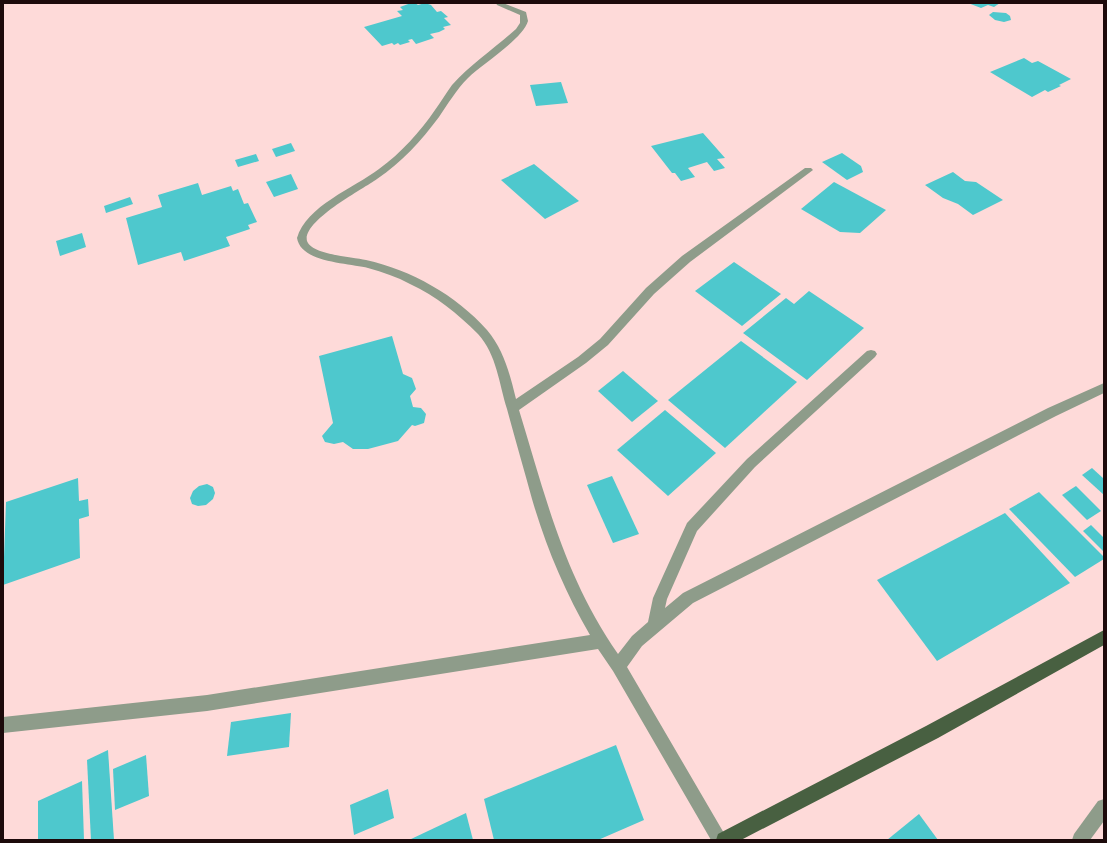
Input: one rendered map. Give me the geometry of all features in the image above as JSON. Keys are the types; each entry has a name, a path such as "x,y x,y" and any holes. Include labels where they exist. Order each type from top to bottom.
{"main road":[{"path":"724,840 932,732 1104,637"}],"street":[{"path":"499,4 523,14 525,20 519,31 455,86 436,116 398,159 373,178 326,208 303,230 301,239 303,244 313,252 369,265 399,274 416,282 436,294 469,319 494,346 500,359 512,408 547,525 581,608 600,641 618,666 720,840"},
{"path":"512,408 582,360 604,342 655,286 686,259 808,170"},
{"path":"655,625 660,598 692,527 751,463 871,354"},
{"path":"618,666 637,641 688,598 736,572 1052,412 1104,388"},
{"path":"3,725 208,703 600,641"},
{"path":"1080,840 1104,807"}],"building":[{"path":"411,3 418,5 425,3 431,5 437,12 441,11 448,17 444,18 451,25 443,27 445,29 439,32 430,34 434,38 416,44 412,39 408,40 410,42 400,45 398,43 394,45 392,43 382,46 364,27 402,16 397,11 403,10 400,7"},
{"path":"968,3 1000,3 994,7 988,5 981,8"},
{"path":"993,12 1006,13 1010,16 1011,20 1004,22 995,20 989,15"},
{"path":"1024,58 1032,63 1038,61 1071,79 1048,92 1045,90 1032,97 990,72"},
{"path":"561,82 568,103 536,106 530,85"},
{"path":"703,133 725,158 717,159 725,168 714,171 707,162 688,168 695,177 681,181 675,173 672,173 651,146"},
{"path":"291,143 295,151 276,157 272,149"},
{"path":"842,153 861,166 863,172 847,180 822,162"},
{"path":"256,154 259,161 238,167 235,160"},
{"path":"534,164 579,201 545,219 501,180"},
{"path":"953,172 965,181 976,182 1003,200 973,215 958,204 943,198 925,185"},
{"path":"291,174 298,189 274,197 266,182"},
{"path":"834,182 886,210 860,233 840,232 801,209"},
{"path":"198,183 202,195 231,186 233,191 238,189 244,204 248,203 257,222 248,225 250,229 226,237 230,246 184,261 181,252 138,265 126,218 162,207 158,195"},
{"path":"130,197 133,204 106,213 104,206"},
{"path":"82,233 86,247 60,256 56,241"},
{"path":"734,262 781,294 742,326 695,291"},
{"path":"809,291 864,328 807,380 743,333 786,298 794,304"},
{"path":"392,336 403,374 412,378 416,389 410,396 413,407 421,408 426,414 424,423 415,426 412,425 398,441 368,449 353,449 343,442 334,444 325,442 322,436 333,423 319,356"},
{"path":"741,341 797,382 725,448 668,400"},
{"path":"623,371 658,401 632,422 598,391"},
{"path":"665,410 716,453 668,496 617,450"},
{"path":"1092,468 1104,479 1104,495 1082,475"},
{"path":"612,476 639,534 613,543 587,485"},
{"path":"78,478 79,501 88,499 89,516 79,519 80,558 3,585 6,502"},
{"path":"207,484 213,487 215,493 213,499 206,505 198,506 192,504 190,498 193,491 199,486"},
{"path":"1076,486 1101,511 1087,520 1062,495"},
{"path":"1039,492 1104,557 1104,559 1075,577 1009,509"},
{"path":"1005,513 1070,583 937,661 877,580"},
{"path":"1091,525 1104,538 1104,552 1083,531"},
{"path":"291,713 289,747 227,756 231,722"},
{"path":"616,745 644,820 598,840 494,840 484,799"},
{"path":"108,750 114,840 91,840 87,760"},
{"path":"146,755 149,796 115,810 113,769"},
{"path":"82,781 84,840 38,840 38,801"},
{"path":"388,789 394,818 354,835 350,805"},
{"path":"466,813 473,840 409,840"},
{"path":"919,814 938,840 887,840"}]}
